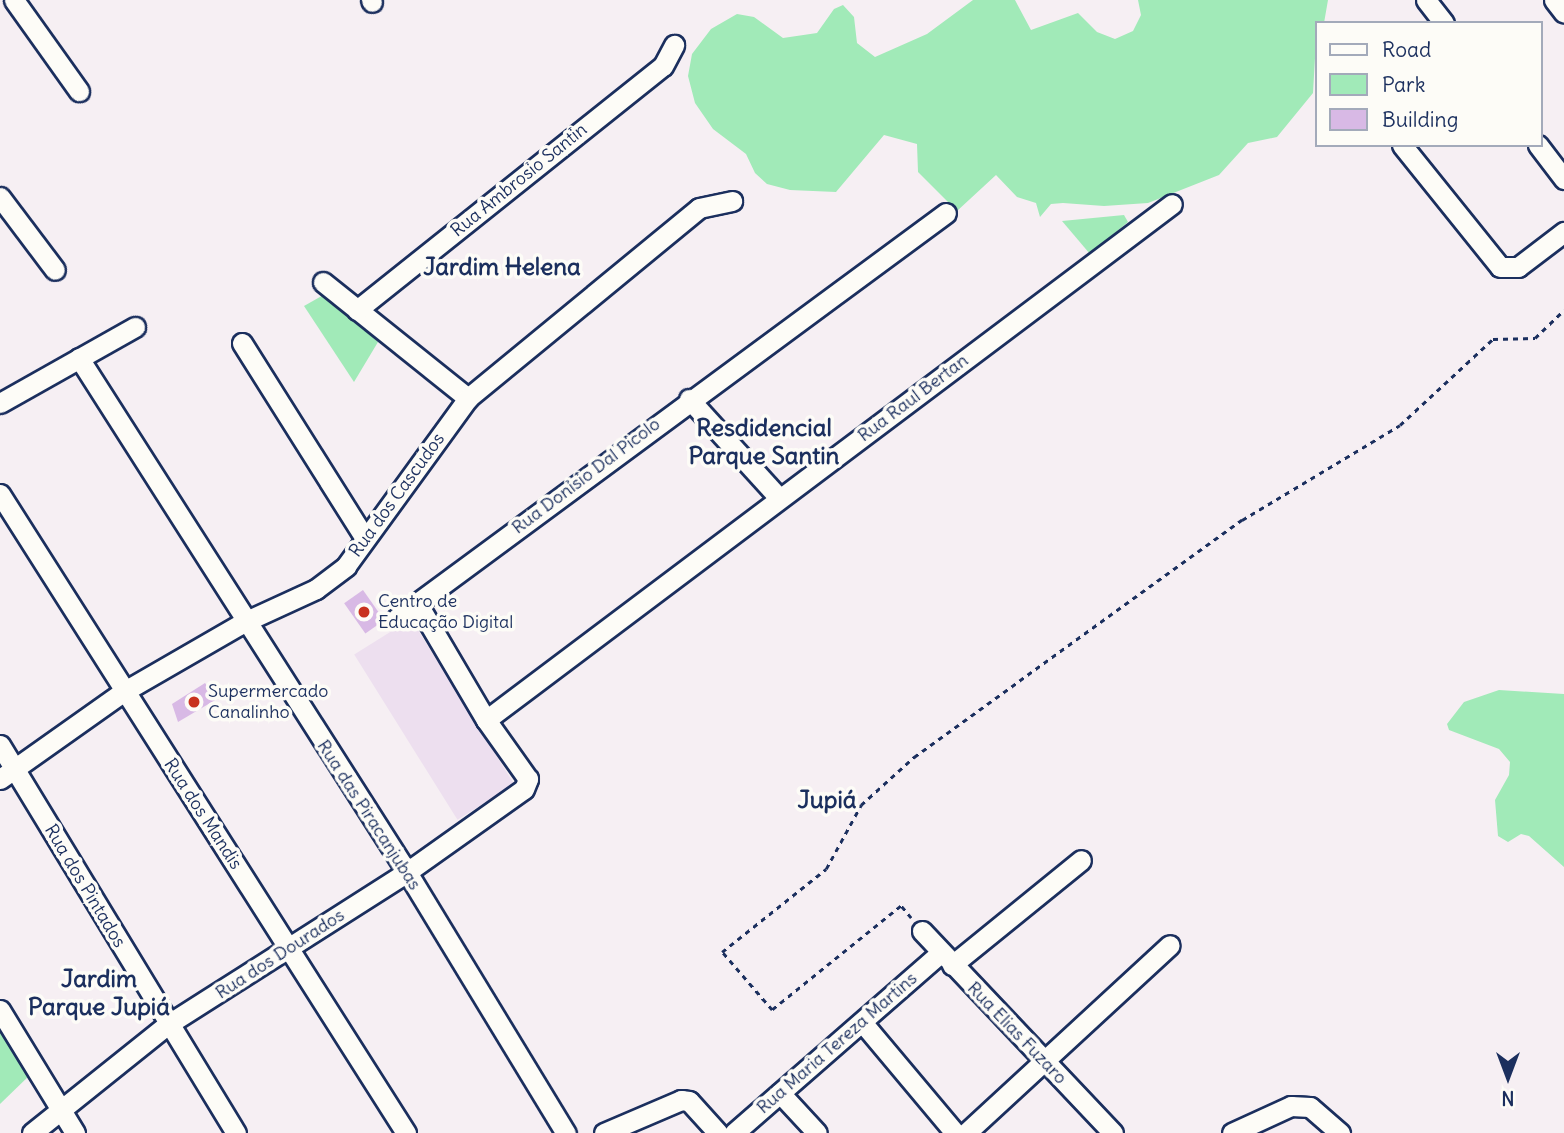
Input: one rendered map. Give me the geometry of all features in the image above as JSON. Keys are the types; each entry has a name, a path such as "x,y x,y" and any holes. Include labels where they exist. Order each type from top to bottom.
{"street":[{"path":"14,0 79,91"},
{"path":"1426,0 1442,21"},
{"path":"1554,0 1564,13"},
{"name":"Rua Ambrosio Santin","path":"357,310 663,66 674,46"},
{"path":"1404,147 1500,267 1518,267 1564,232"},
{"path":"1540,147 1564,179"},
{"path":"0,197 55,270"},
{"name":"Rua dos Cascudos","path":"8,773 123,692 244,622 316,589 346,566 468,398 699,208 732,201"},
{"name":"Rua Raul Bertan","path":"486,720 1172,204"},
{"name":"Rua Donísio Dal Picolo","path":"397,618 689,399 946,214"},
{"path":"323,282 468,398"},
{"path":"0,403 135,327"},
{"path":"242,343 365,538"},
{"name":"Rua das Piracanjubas","path":"79,358 244,622 407,872 566,1133"},
{"path":"689,399 779,498"},
{"name":"Rua dos Mandis","path":"0,494 123,692 290,948 406,1133"},
{"path":"417,603 486,720"},
{"name":"Rua dos Dourados","path":"32,1133 167,1025 407,872 514,796 528,779 486,720"},
{"name":"Rua dos Pintados","path":"0,745 8,773 236,1133"},
{"name":"Rua Maria Tereza Martins","path":"734,1133 862,1022 1081,860"},
{"name":"Rua Elias Fuzaro","path":"922,931 1113,1133"},
{"path":"966,1133 1170,945"},
{"path":"0,1010 75,1133"},
{"path":"862,1022 955,1133"},
{"path":"780,1093 817,1133"},
{"path":"604,1133 667,1104 689,1101 718,1133"},
{"path":"1232,1133 1291,1107 1310,1107 1340,1133"}],"path":[{"path":"922,931 901,906 772,1010 722,952 825,869 861,805 914,757 1242,520 1400,425 1493,339 1535,338 1564,310"}],"shaded area":[{"path":"411,619 514,784 458,820 354,655"}],"green space":[{"path":"973,0 1015,0 1031,30 1078,13 1097,32 1115,39 1133,31 1141,15 1138,0 1328,0 1324,21 1316,21 1313,93 1277,137 1248,143 1219,175 1148,203 1104,206 1051,204 1040,217 1036,203 1017,197 996,175 957,211 918,172 917,144 884,135 836,192 790,190 767,184 755,173 746,154 713,129 695,103 688,76 692,54 711,29 737,14 754,17 783,38 817,33 834,9 843,5 854,17 857,43 875,57 927,34"},
{"path":"1124,215 1128,222 1090,254 1062,221"},
{"path":"327,293 378,342 354,382 304,306"},
{"path":"1499,690 1564,694 1564,867 1529,836 1521,834 1508,842 1498,836 1495,800 1509,775 1510,762 1499,749 1449,730 1447,724 1464,702"},
{"path":"0,1024 32,1073 0,1104"}],"building":[{"name":"Centro de Educação Digital","path":"363,590 384,620 365,634 344,603"},
{"name":"Supermercado Canalinho","path":"205,683 217,699 178,722 172,704"}],"place":[{"name":"Centro de Educação Digital","path":"364,612"},
{"name":"Supermercado Canalinho","path":"194,702"}],"district":[{"name":"Jardim Helena","path":"502,267"},
{"name":"Resdidencial Parque Santin","path":"764,442"},
{"name":"Jupiá","path":"827,800"},
{"name":"Jardim Parque Jupiá","path":"99,993"}]}
